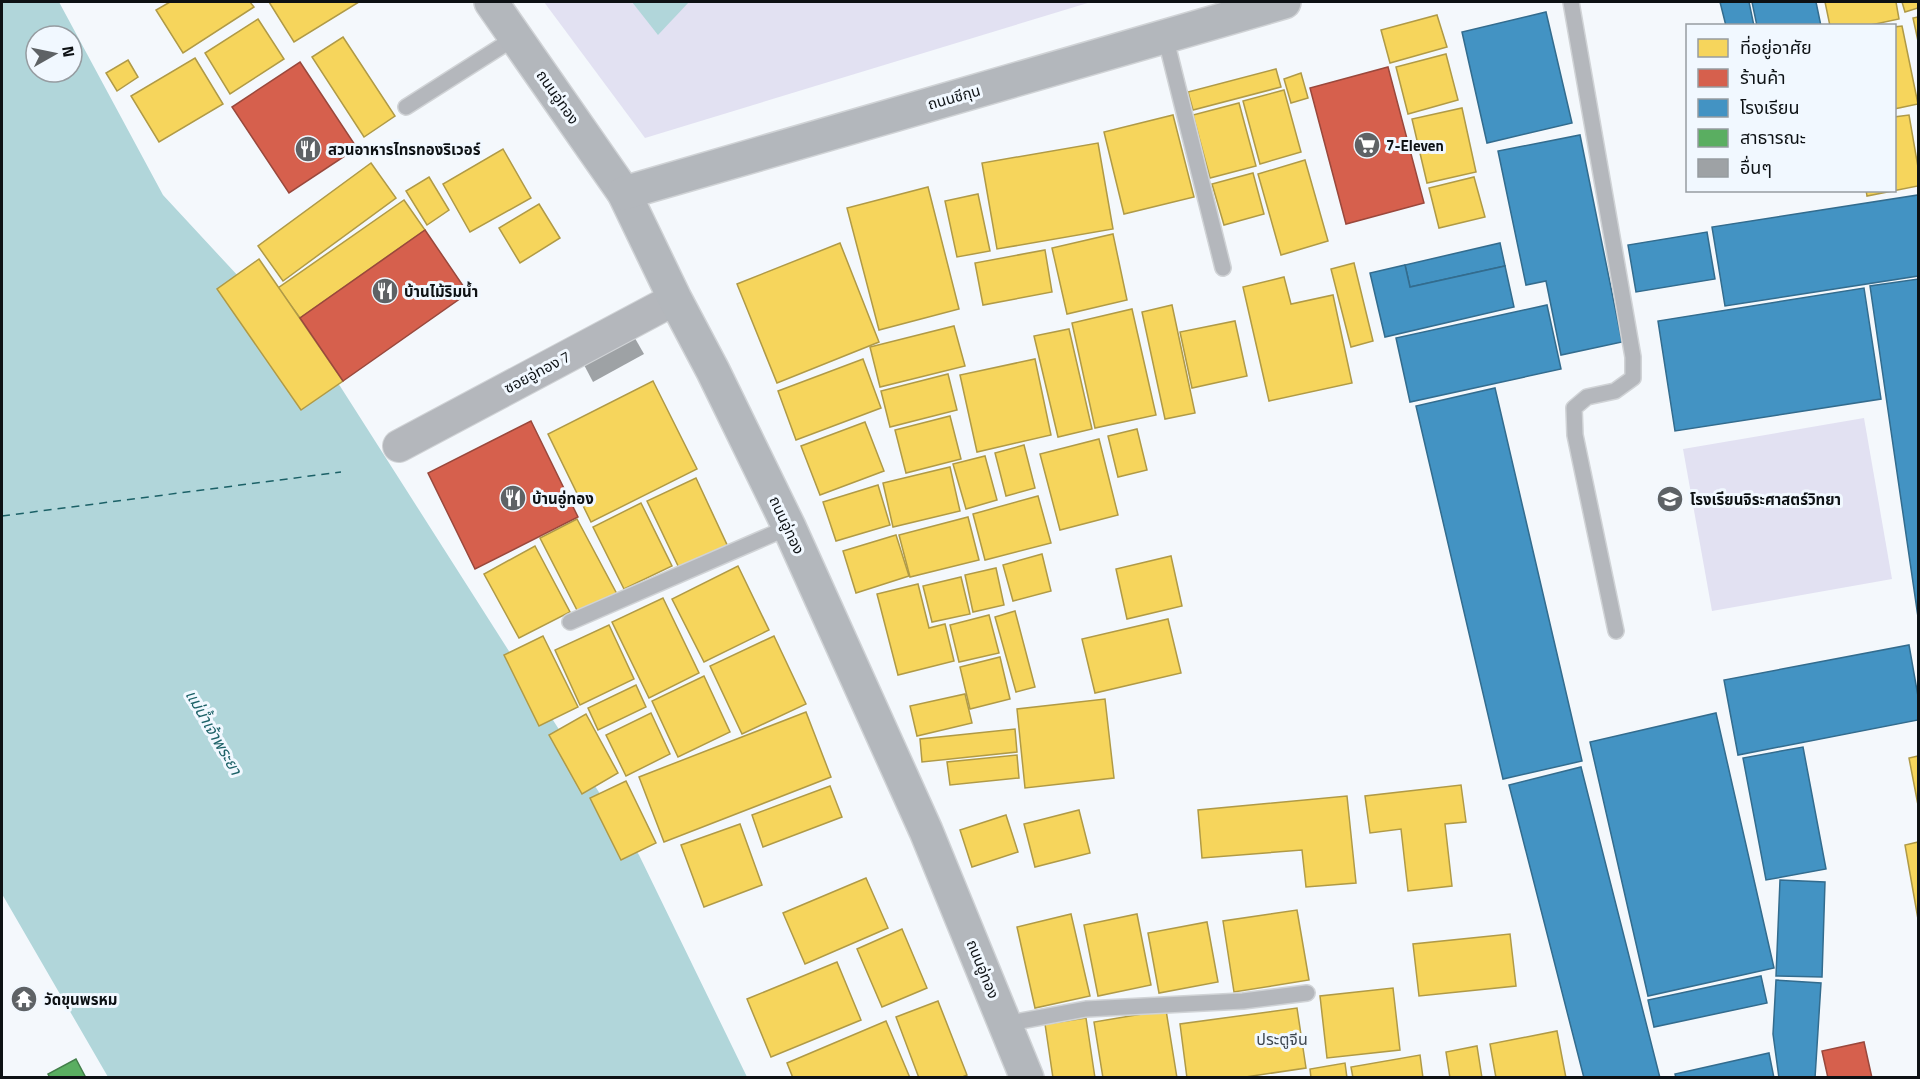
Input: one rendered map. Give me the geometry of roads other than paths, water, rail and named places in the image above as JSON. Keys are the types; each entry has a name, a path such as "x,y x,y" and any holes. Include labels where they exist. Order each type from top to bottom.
{"main road":[{"name":"ถนนอู่ทอง","path":"491,2 624,193 713,371 789,527 926,831 1027,1077"},
{"name":"ถนนชีกุน","path":"624,193 1278,2"}],"street":[{"name":"ซอยอู่ทอง 7","path":"399,446 675,299"}],"lane":[{"path":"1571,2 1633,357 1633,378 1615,391 1587,397 1574,408 1575,435 1616,631"},
{"path":"1165,36 1223,268"},
{"path":"406,107 516,37"},
{"path":"570,622 789,527"},
{"path":"1005,1024 1086,1009 1243,1001 1306,993"}],"water":[{"name":"แม่น้ำเจ้าพระยา","path":"2,2 59,2 71,24 24,24 24,84 84,84 84,48 163,195 340,386 639,855 747,1077 108,1077 2,894"},
{"path":"632,2 689,2 658,35"}],"place":[{"name":"7-Eleven","path":"1367,145"},
{"name":"สวนอาหารไทรทองริเวอร์","path":"308,149"},
{"name":"บ้านไม้ริมน้ำ","path":"385,291"},
{"name":"บ้านอู่ทอง","path":"513,498"},
{"name":"โรงเรียนจิระศาสตร์วิทยา","path":"1670,499"},
{"name":"วัดขุนพรหม","path":"24,999"}],"district":[{"name":"ประตูจีน","path":"1282,1039"}]}
